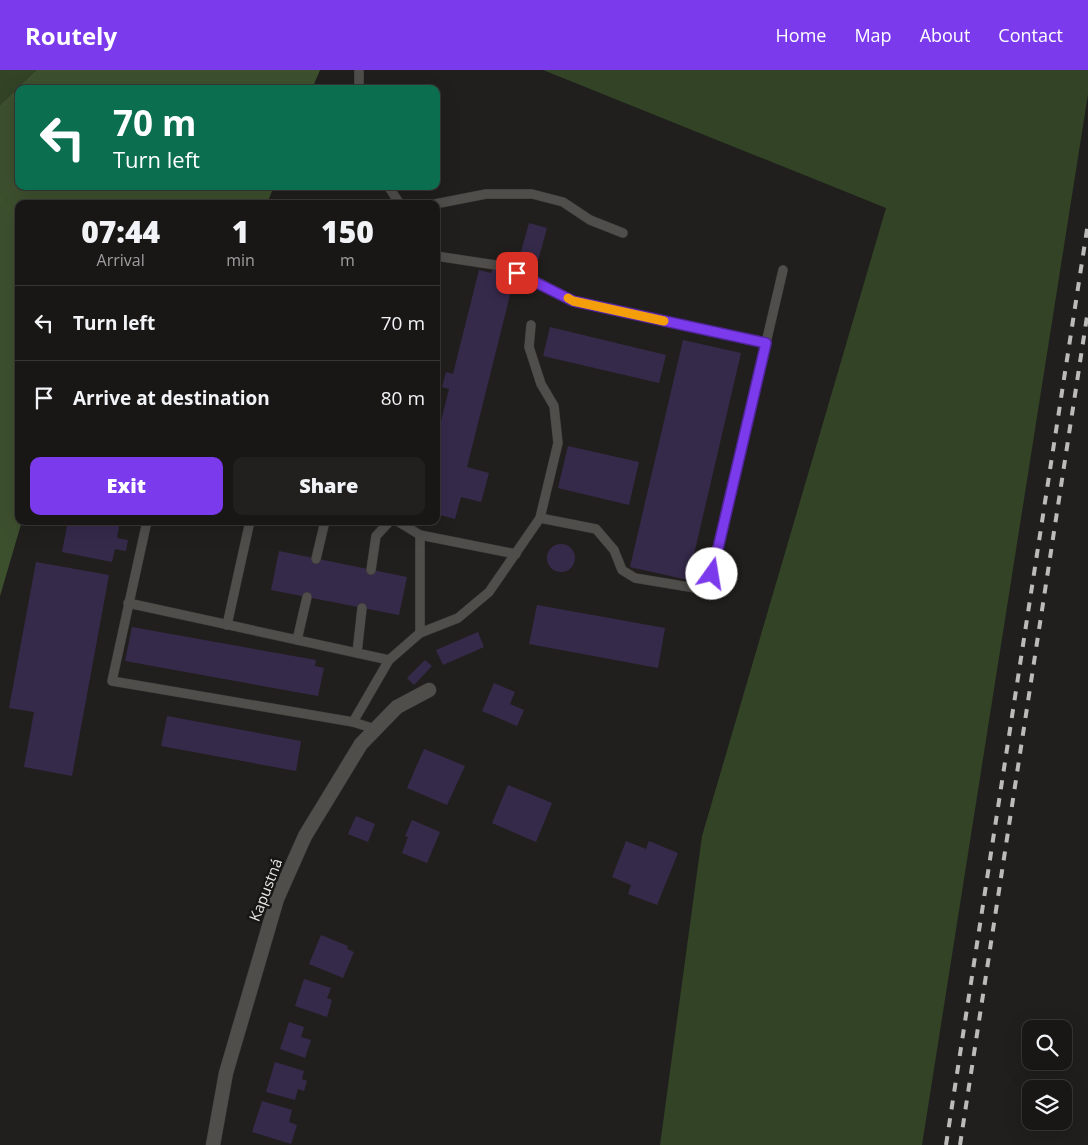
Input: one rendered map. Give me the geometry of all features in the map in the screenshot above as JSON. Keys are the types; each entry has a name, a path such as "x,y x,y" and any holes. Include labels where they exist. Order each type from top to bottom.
{"street":[{"name":"Kapustná","path":"213,1145 226,1073 277,898 306,836 361,744 396,707 429,690"}],"lane":[{"path":"359,70 359,85"},
{"path":"440,203 486,194 532,194 563,202 590,220 623,233"},
{"path":"440,257 502,266 532,279 573,301 766,343"},
{"path":"540,518 596,529 614,550 622,570 634,578 695,588 712,574 783,270"},
{"path":"353,722 389,660 420,633 458,618 489,592 540,518 558,443 554,406 541,384 529,347 532,325"},
{"path":"146,525 112,681 353,722 375,728"},
{"path":"227,625 249,525"},
{"path":"316,559 324,525"},
{"path":"371,570 376,536 386,525"},
{"path":"404,525 420,535 516,554"},
{"path":"420,535 420,633"},
{"path":"297,640 307,597"},
{"path":"128,604 389,660"},
{"path":"357,653 362,608"}],"green space":[{"path":"0,70 36,70 21,85 15,85 15,90 0,105"},
{"path":"36,70 320,70 314,85 21,85"},
{"path":"543,70 1088,70 1088,94 922,1145 660,1145 702,836 886,208"},
{"path":"15,90 15,190 272,190 269,200 15,200 15,525 21,525 0,596 0,105"}],"building":[{"path":"529,223 547,228 537,264 519,259"},
{"path":"493,268 504,271 503,276 514,279 467,467 489,473 481,502 461,497 455,519 440,515 440,425 449,389 442,387 446,372 453,374 479,270 491,273"},
{"path":"550,327 666,355 659,383 543,356"},
{"path":"683,340 741,353 688,580 630,567"},
{"path":"568,446 639,462 629,505 558,488"},
{"path":"67,525 119,525 117,538 128,540 126,551 115,549 112,562 62,552"},
{"path":"561,544 571,548 575,558 571,568 561,572 551,568 547,558 551,548"},
{"path":"279,551 407,577 399,615 271,590"},
{"path":"36,562 109,575 72,776 24,767 34,712 9,708"},
{"path":"537,605 665,628 658,668 529,644"},
{"path":"132,627 316,660 315,666 324,668 318,696 125,661"},
{"path":"478,632 484,647 443,665 436,650"},
{"path":"425,660 432,666 414,685 407,678"},
{"path":"494,683 515,692 510,704 524,710 517,726 482,711"},
{"path":"167,716 301,741 296,771 161,746"},
{"path":"424,749 465,766 447,805 407,788"},
{"path":"508,785 552,803 536,842 492,823"},
{"path":"356,816 375,824 368,842 348,834"},
{"path":"412,820 440,832 427,863 402,853 408,837 405,836"},
{"path":"626,841 646,849 649,841 678,853 657,905 628,894 631,885 612,877"},
{"path":"321,935 348,946 347,949 354,952 343,978 309,964"},
{"path":"304,979 331,988 327,998 332,1000 327,1017 295,1006"},
{"path":"289,1022 304,1027 301,1037 311,1040 305,1058 280,1049"},
{"path":"275,1062 304,1071 302,1079 307,1081 304,1091 298,1089 295,1100 266,1092"},
{"path":"262,1101 292,1110 289,1122 297,1125 291,1144 252,1132"}],"railway":[{"path":"946,1145 1088,223"},
{"path":"960,1145 1088,310"}],"slow traffic":[{"path":"568,298 573,301 664,321"}],"route":[{"path":"517,273 573,301 766,343 712,574"}]}
